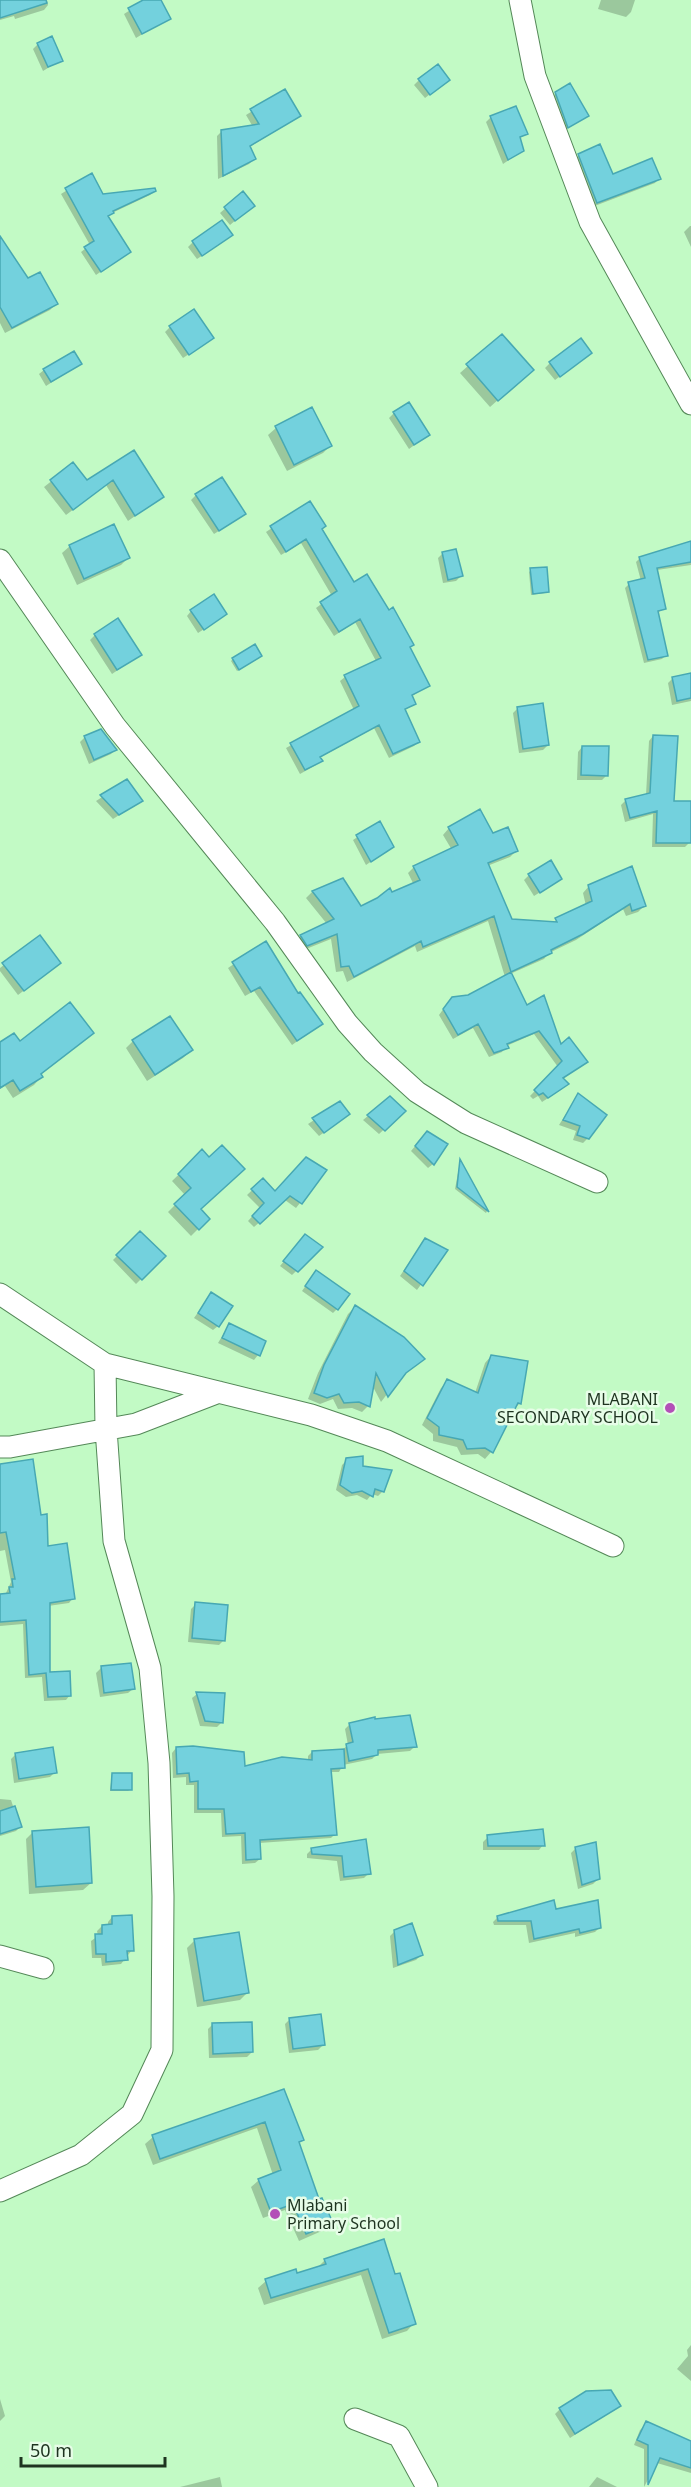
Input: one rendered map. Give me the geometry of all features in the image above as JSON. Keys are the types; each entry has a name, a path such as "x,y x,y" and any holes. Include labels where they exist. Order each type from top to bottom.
{"street":[{"path":"520,0 536,76 590,222 691,403"},
{"path":"0,560 115,726 275,922 347,1023 373,1052 417,1092 466,1123 597,1182"},
{"path":"0,1294 105,1364 310,1414 387,1441 613,1546"},
{"path":"0,2191 81,2155 132,2114 162,2050 163,1896 159,1763 150,1668 114,1541 106,1430 105,1364"},
{"path":"0,1447 136,1424 219,1392"},
{"path":"0,1956 43,1968"},
{"path":"355,2420 399,2436 427,2487"}],"building":[{"path":"0,0 46,0 47,3 0,18"},
{"path":"143,0 161,0 171,19 142,34 128,8"},
{"path":"52,36 63,61 48,67 37,43"},
{"path":"438,64 450,80 430,95 418,79"},
{"path":"570,83 589,116 568,128 555,92"},
{"path":"285,89 301,116 250,146 256,159 223,176 221,130 259,124 250,109"},
{"path":"516,106 528,134 520,137 524,151 508,160 490,116"},
{"path":"600,144 613,174 652,158 661,179 597,203 578,154"},
{"path":"92,173 103,194 155,188 156,191 113,211 114,213 108,216 131,252 101,272 84,247 94,241 65,188"},
{"path":"243,191 255,206 235,221 224,207"},
{"path":"222,220 233,235 202,256 192,241"},
{"path":"0,236 28,278 40,272 58,304 12,328 0,307"},
{"path":"194,309 214,338 189,355 169,326"},
{"path":"502,334 534,370 498,401 466,364"},
{"path":"581,338 592,353 560,377 549,362"},
{"path":"74,351 82,364 51,382 43,369"},
{"path":"409,402 430,435 414,445 393,412"},
{"path":"312,407 332,446 294,465 275,426"},
{"path":"134,450 164,497 135,516 113,480 73,510 50,480 73,462 87,480"},
{"path":"222,477 246,514 219,531 195,494"},
{"path":"310,501 326,526 322,529 354,582 367,574 389,610 393,607 414,645 410,647 430,686 412,695 416,704 405,709 420,742 393,754 379,725 320,757 323,761 305,770 290,743 359,706 344,675 381,658 360,619 339,632 320,602 337,591 306,539 286,552 270,526"},
{"path":"114,524 130,558 84,579 69,545"},
{"path":"691,541 691,562 657,568 666,609 658,611 668,656 648,660 628,582 645,578 639,557"},
{"path":"456,549 463,576 448,580 442,552"},
{"path":"547,567 549,592 533,594 530,568"},
{"path":"214,594 227,614 204,630 190,610"},
{"path":"118,618 142,655 117,670 94,634"},
{"path":"255,644 262,656 239,670 232,658"},
{"path":"691,673 691,698 677,701 672,677"},
{"path":"543,703 549,745 523,749 517,707"},
{"path":"101,729 117,750 94,760 84,736"},
{"path":"653,735 678,736 674,801 691,801 691,843 656,843 657,811 630,818 625,799 650,793"},
{"path":"582,746 609,746 608,776 581,775"},
{"path":"127,779 143,801 119,815 100,795"},
{"path":"480,809 493,833 508,827 518,851 488,863 512,919 557,922 555,918 592,901 588,885 632,866 646,906 632,911 630,904 583,934 551,950 552,953 511,972 494,916 423,947 421,941 354,977 349,966 341,967 337,934 307,946 300,935 334,919 312,891 343,878 361,906 390,888 392,892 420,880 413,866 458,845 448,827"},
{"path":"380,821 394,847 371,862 356,835"},
{"path":"551,860 562,879 540,893 528,874"},
{"path":"40,935 61,963 24,991 2,963"},
{"path":"266,941 298,993 300,992 323,1024 297,1041 260,987 251,992 232,962"},
{"path":"511,972 527,1005 544,995 561,1044 569,1037 588,1062 563,1078 569,1084 548,1098 543,1093 539,1095 534,1090 562,1061 539,1031 507,1044 509,1048 494,1053 478,1024 458,1035 443,1009 452,997 468,995"},
{"path":"70,1002 94,1033 41,1074 43,1077 20,1091 13,1080 0,1088 0,1042 14,1033 20,1041"},
{"path":"170,1016 193,1050 155,1075 132,1040"},
{"path":"578,1093 607,1115 589,1139 577,1135 580,1126 563,1120"},
{"path":"390,1096 406,1111 385,1131 367,1115"},
{"path":"340,1101 350,1114 324,1133 312,1118"},
{"path":"427,1131 448,1144 434,1165 415,1146"},
{"path":"222,1145 245,1169 201,1209 210,1219 199,1230 174,1204 191,1188 178,1174 202,1149 209,1157"},
{"path":"306,1157 327,1170 302,1204 290,1196 260,1224 252,1216 264,1203 251,1189 263,1178 275,1191"},
{"path":"460,1159 489,1212 457,1187"},
{"path":"140,1231 166,1256 142,1280 116,1255"},
{"path":"305,1234 323,1247 298,1272 283,1261"},
{"path":"425,1238 448,1250 423,1286 404,1271"},
{"path":"316,1270 350,1294 338,1310 305,1286"},
{"path":"211,1292 233,1306 219,1327 198,1313"},
{"path":"355,1305 404,1337 425,1359 406,1373 388,1397 376,1373 370,1407 359,1402 344,1403 339,1394 327,1398 314,1393 324,1365"},
{"path":"229,1323 266,1341 260,1356 222,1338"},
{"path":"491,1355 528,1361 521,1404 518,1403 493,1453 485,1448 467,1449 463,1440 439,1435 439,1427 427,1418 447,1379 478,1393"},
{"path":"363,1456 363,1466 392,1470 384,1492 375,1489 373,1497 362,1491 352,1493 340,1485 346,1458"},
{"path":"33,1459 41,1515 47,1514 48,1546 67,1543 75,1599 50,1603 50,1672 70,1671 71,1696 48,1697 46,1673 29,1675 26,1620 0,1622 0,1594 10,1593 9,1587 13,1587 12,1579 15,1579 6,1532 0,1533 0,1464"},
{"path":"195,1602 228,1605 225,1641 192,1638"},
{"path":"131,1663 135,1689 104,1693 101,1666"},
{"path":"196,1692 225,1693 223,1723 205,1721"},
{"path":"410,1715 417,1747 378,1750 378,1755 349,1761 346,1744 353,1742 349,1723 375,1717 375,1719"},
{"path":"193,1746 244,1752 245,1766 282,1757 312,1760 312,1751 344,1749 345,1768 331,1769 337,1835 260,1840 261,1859 246,1860 245,1833 226,1834 224,1809 198,1809 198,1781 190,1782 189,1773 177,1774 176,1747"},
{"path":"53,1747 57,1773 19,1779 15,1753"},
{"path":"112,1773 132,1773 132,1790 111,1790"},
{"path":"15,1806 22,1827 0,1834 0,1811"},
{"path":"89,1827 92,1883 36,1887 32,1831"},
{"path":"543,1829 545,1846 488,1846 487,1835"},
{"path":"366,1839 371,1874 344,1877 342,1856 312,1854 311,1848"},
{"path":"596,1842 600,1879 582,1885 575,1847"},
{"path":"554,1900 556,1909 598,1900 601,1928 580,1933 579,1929 534,1939 531,1921 498,1921 497,1916"},
{"path":"132,1915 134,1951 127,1951 128,1960 106,1962 106,1954 96,1954 95,1934 102,1934 102,1925 112,1924 112,1916"},
{"path":"412,1923 423,1955 398,1965 394,1930"},
{"path":"239,1932 249,1993 204,2001 194,1939"},
{"path":"321,2014 325,2045 293,2049 289,2018"},
{"path":"252,2022 253,2052 213,2054 212,2023"},
{"path":"284,2089 304,2140 299,2142 319,2199 322,2198 333,2223 306,2234 293,2204 271,2212 258,2179 281,2170 265,2122 160,2159 152,2135"},
{"path":"384,2239 395,2274 400,2273 416,2324 389,2333 368,2269 271,2298 265,2279 296,2269 297,2273 326,2264 324,2259"},
{"path":"611,2390 621,2406 575,2434 559,2408 586,2391"},
{"path":"646,2421 691,2441 691,2468 660,2458 648,2485 648,2445 637,2440"}],"place":[{"name":"MLABANI SECONDARY SCHOOL","path":"670,1408"},
{"name":"Mlabani Primary School","path":"275,2214"}]}
